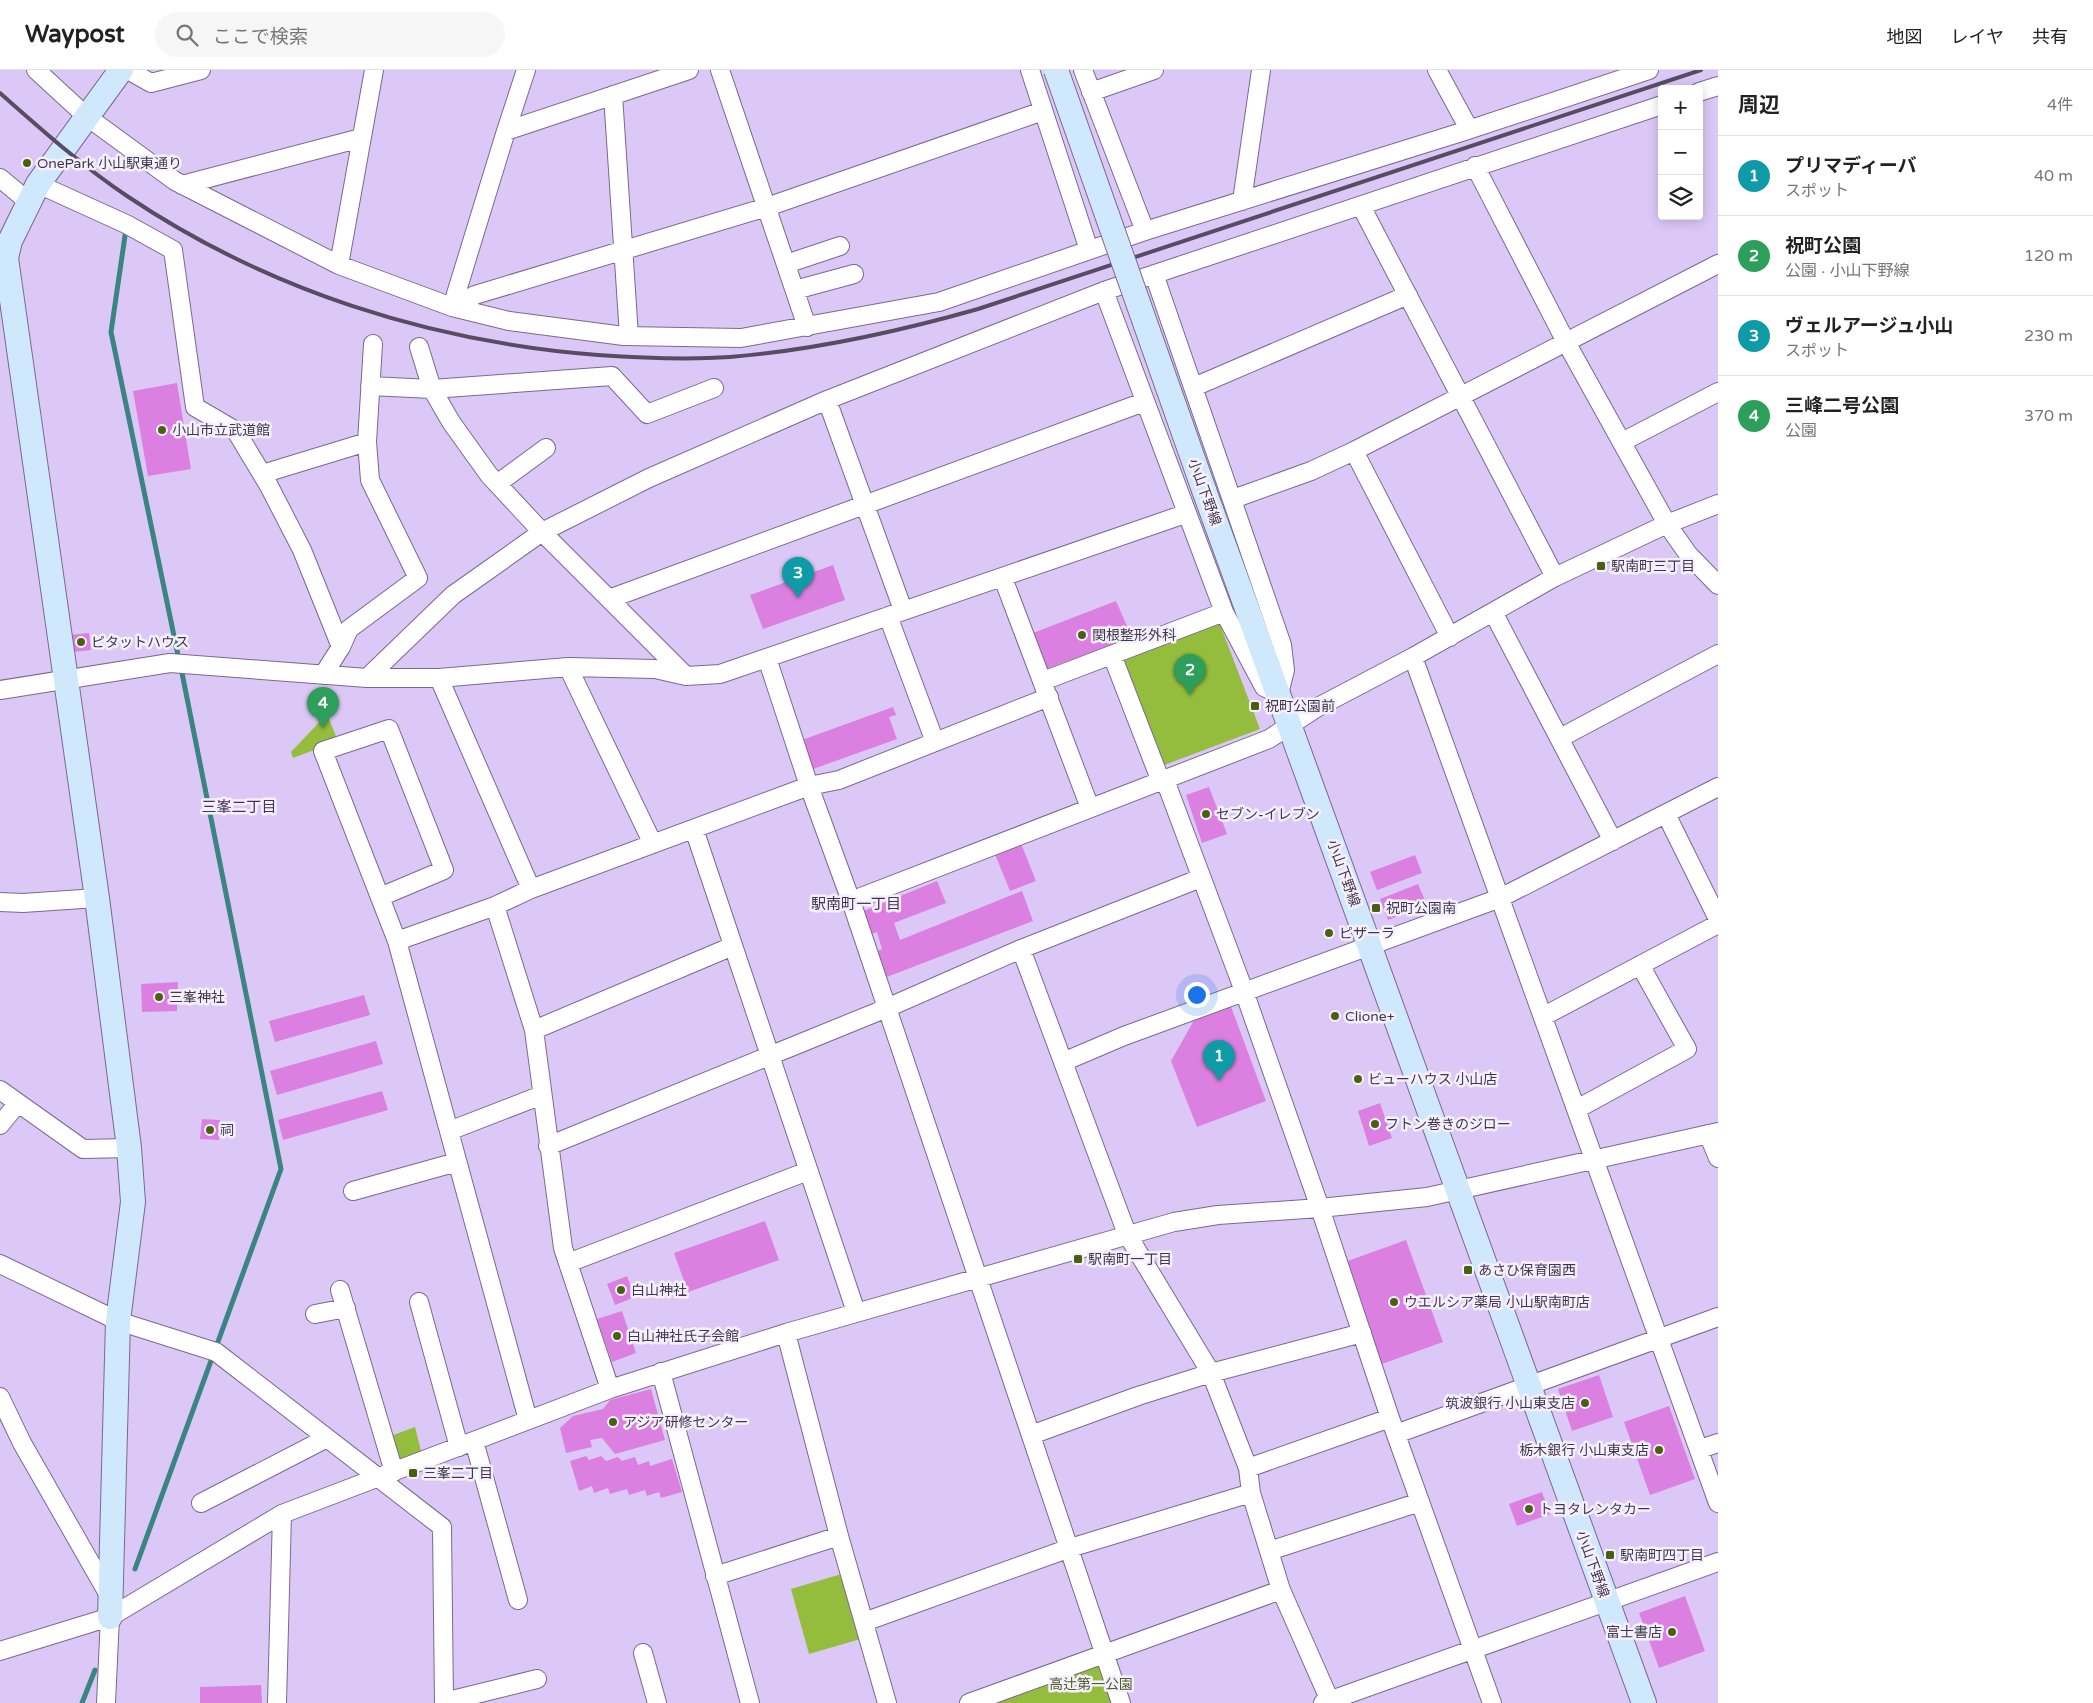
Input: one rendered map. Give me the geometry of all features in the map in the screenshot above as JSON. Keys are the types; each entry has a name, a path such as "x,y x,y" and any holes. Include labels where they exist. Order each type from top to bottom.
{"main road":[{"path":"110,1607 118,1321 133,1202 129,1148 97,898 5,244 34,194 70,143 86,116 121,70"},
{"name":"小山下野線","path":"1056,70 1204,490 1291,725 1644,1703"}],"street":[{"path":"36,70 86,116 182,185 338,266 452,307 510,321 629,336 741,338 939,302 1145,231 1469,129 1641,71"},
{"path":"128,70 151,83 201,70"},
{"path":"338,266 374,70"},
{"path":"452,307 526,70"},
{"path":"506,131 689,70"},
{"path":"720,70 807,327"},
{"path":"1030,70 1089,250"},
{"path":"1083,70 1145,231"},
{"path":"1092,92 1154,70"},
{"path":"1242,201 1261,70"},
{"path":"1437,70 1469,129"},
{"path":"1703,91 1718,86"},
{"path":"613,95 629,336"},
{"path":"367,678 453,595 542,532 649,478 826,400 1104,291 1658,106"},
{"path":"452,307 475,295 623,248 767,206 1043,111"},
{"path":"182,185 362,138"},
{"path":"1475,166 1566,342 1667,524 1688,554 1718,585"},
{"path":"0,178 34,194 127,225 173,250 195,407 236,431 262,474 302,550 342,647"},
{"path":"1361,206 1556,577"},
{"path":"786,264 840,246"},
{"path":"1233,499 1311,471 1354,451 1718,264"},
{"path":"795,290 854,274"},
{"path":"1104,291 1224,612 1264,687 1279,694 1285,670 1282,645 1154,274"},
{"path":"1194,388 1408,295"},
{"path":"323,675 342,647 348,629 418,578 370,480 368,442 373,344"},
{"path":"420,347 432,389 451,422 497,484 542,532 686,676"},
{"path":"370,386 432,389 612,376 647,414 714,388"},
{"path":"1622,442 1718,392"},
{"path":"826,400 866,505 895,613 935,742"},
{"path":"609,599 1144,402"},
{"path":"262,474 368,442"},
{"path":"497,484 546,448"},
{"path":"1354,451 1450,637"},
{"path":"851,901 1269,739 1318,707 1414,657 1556,577 1667,524 1718,504"},
{"path":"0,690 170,663 367,678 439,678 568,668 655,669 686,676 720,674 1186,514"},
{"path":"1003,578 1090,808"},
{"path":"397,941 809,786 839,780 935,742 1112,655 1224,612"},
{"path":"1493,612 1613,841"},
{"path":"1560,738 1718,654"},
{"path":"1112,655 1158,774 1165,780 1244,991 1320,1208 1390,1418 1492,1703"},
{"path":"1414,657 1718,1503"},
{"path":"767,658 809,786 851,901 1121,1703"},
{"path":"568,668 653,844"},
{"path":"439,678 531,889"},
{"path":"380,897 444,870 389,729 323,751 397,941 528,1420"},
{"path":"1063,1062 1244,991 1500,898 1718,787"},
{"path":"1666,814 1718,919"},
{"path":"694,829 856,1312"},
{"path":"548,1146 887,1008 1021,949 1201,878"},
{"path":"0,902 23,903 97,898"},
{"path":"494,906 534,1030 563,1248 610,1389"},
{"path":"1544,1016 1718,924"},
{"path":"534,1030 733,946"},
{"path":"1021,949 1127,1234 1211,1373 1248,1468 1252,1493 1281,1590 1327,1702 1718,1562"},
{"path":"1577,1109 1687,1049 1640,965"},
{"path":"0,1090 83,1149 129,1148"},
{"path":"449,1131 542,1095"},
{"path":"0,1125 18,1103"},
{"path":"0,1651 110,1607 282,1514 610,1389 786,1332 979,1279 1127,1234 1174,1222 1218,1215 1320,1208 1427,1197 1713,1133 1718,1158"},
{"path":"353,1191 457,1162"},
{"path":"568,1263 808,1171"},
{"path":"0,1264 118,1321 207,1349 224,1359 327,1438 386,1475 442,1527 444,1702 537,1679"},
{"path":"340,1290 386,1475"},
{"path":"419,1302 518,1600"},
{"path":"315,1314 346,1308"},
{"path":"1396,1434 1718,1317"},
{"path":"786,1332 839,1536 887,1703"},
{"path":"1031,1434 1138,1396 1211,1373 1362,1333"},
{"path":"661,1372 750,1703"},
{"path":"0,1397 110,1607 106,1703"},
{"path":"1248,1468 1390,1418"},
{"path":"201,1503 327,1438"},
{"path":"1700,1449 1718,1443"},
{"path":"864,1622 1070,1548 1252,1493"},
{"path":"1269,1552 1420,1502"},
{"path":"277,1703 282,1514"},
{"path":"715,1576 839,1536"},
{"path":"970,1703 1104,1656 1281,1590"},
{"path":"643,1653 657,1703"}],"green space":[{"path":"1219,622 1260,729 1159,767 1121,660"},
{"path":"327,714 338,741 293,758 291,752"},
{"path":"415,1427 422,1455 396,1464 388,1437"},
{"path":"845,1573 864,1638 809,1654 791,1589"},
{"name":"高辻第一公園","path":"1103,1659 1118,1703 980,1703"}],"building":[{"name":"小山市立武道館","path":"177,383 191,469 148,476 133,391"},
{"path":"833,565 845,600 763,629 750,595"},
{"name":"関根整形外科","path":"1116,601 1132,637 1046,669 1033,633"},
{"name":"ピタットハウス","path":"89,633 91,650 73,652 71,635"},
{"path":"893,707 896,715 889,717 897,739 813,769 802,740"},
{"name":"セブン-イレブン","path":"1209,787 1227,834 1202,843 1186,795"},
{"path":"1020,841 1036,881 1010,891 994,852"},
{"path":"1415,855 1422,873 1377,890 1370,872"},
{"path":"937,881 946,903 894,923 900,940 1022,891 1033,921 884,978 874,952 882,949 877,932 869,935 861,912"},
{"path":"1418,884 1427,905 1388,920 1380,899"},
{"name":"三峯神社","path":"178,982 177,1011 142,1012 141,984"},
{"path":"364,995 370,1015 275,1042 269,1021"},
{"path":"1230,1004 1266,1101 1197,1127 1171,1061 1197,1015"},
{"path":"376,1041 383,1064 277,1095 270,1071"},
{"path":"382,1091 388,1110 283,1140 278,1120"},
{"name":"フトン巻きのジロー","path":"1380,1103 1392,1138 1369,1146 1358,1111"},
{"name":"祠","path":"202,1119 220,1120 219,1140 200,1139"},
{"path":"765,1221 779,1260 688,1292 674,1253"},
{"name":"ウエルシア薬局 小山駅南町店","path":"1406,1240 1443,1342 1382,1364 1345,1262"},
{"name":"白山神社","path":"627,1276 635,1297 615,1305 607,1284"},
{"name":"白山神社氏子会館","path":"622,1311 636,1353 612,1362 597,1319"},
{"name":"筑波銀行 小山東支店","path":"1599,1375 1613,1417 1572,1431 1558,1389"},
{"name":"アジア研修センター","path":"651,1389 665,1440 615,1454 602,1438 590,1440 592,1447 566,1453 560,1428 573,1416 603,1409 610,1400"},
{"name":"栃木銀行 小山東支店","path":"1669,1406 1695,1479 1650,1495 1624,1422"},
{"name":"アジア研修センター","path":"586,1456 589,1460 601,1456 606,1461 618,1457 622,1461 635,1457 638,1465 649,1461 650,1466 672,1459 682,1492 661,1498 659,1492 647,1496 645,1490 629,1495 627,1489 610,1494 608,1488 594,1493 592,1486 579,1491 570,1461"},
{"name":"トヨタレンタカー","path":"1542,1492 1550,1514 1517,1526 1509,1504"},
{"name":"富士書店","path":"1685,1596 1705,1651 1659,1668 1639,1613"},
{"path":"261,1685 262,1703 200,1703 200,1687"}],"waterway":[{"path":"126,229 111,332 179,660"},
{"path":"135,1569 281,1169 181,668"},
{"path":"82,1703 95,1670"}],"railway":[{"path":"0,93 78,160 127,196 181,229 236,259 293,284 352,306 412,324 473,338 535,348 598,355 647,358 697,358 762,354 824,345 917,325 978,309 1701,70"}],"place":[{"name":"OnePark 小山駅東通り","path":"27,163"},
{"name":"小山市立武道館","path":"162,430"},
{"name":"駅南町三丁目","path":"1601,566"},
{"name":"ヴェルアージュ小山","path":"798,598"},
{"name":"関根整形外科","path":"1082,635"},
{"name":"ピタットハウス","path":"81,642"},
{"name":"祝町公園","path":"1190,695"},
{"name":"祝町公園前","path":"1255,706"},
{"name":"三峰二号公園","path":"323,728"},
{"name":"セブン-イレブン","path":"1206,814"},
{"name":"祝町公園南","path":"1376,908"},
{"name":"ピザーラ","path":"1329,933"},
{"name":"三峯神社","path":"159,997"},
{"name":"Clione+","path":"1335,1016"},
{"name":"ビューハウス 小山店","path":"1358,1079"},
{"name":"プリマディーバ","path":"1219,1081"},
{"name":"フトン巻きのジロー","path":"1375,1124"},
{"name":"祠","path":"210,1130"},
{"name":"駅南町一丁目","path":"1078,1259"},
{"name":"あさひ保育園西","path":"1468,1270"},
{"name":"白山神社","path":"621,1290"},
{"name":"ウエルシア薬局 小山駅南町店","path":"1394,1302"},
{"name":"白山神社氏子会館","path":"617,1336"},
{"name":"筑波銀行 小山東支店","path":"1585,1403"},
{"name":"アジア研修センター","path":"613,1422"},
{"name":"栃木銀行 小山東支店","path":"1659,1450"},
{"name":"三峯二丁目","path":"413,1473"},
{"name":"トヨタレンタカー","path":"1529,1509"},
{"name":"駅南町四丁目","path":"1610,1555"},
{"name":"富士書店","path":"1672,1632"}],"district":[{"name":"三峯二丁目","path":"239,807"},
{"name":"駅南町一丁目","path":"856,904"}]}
